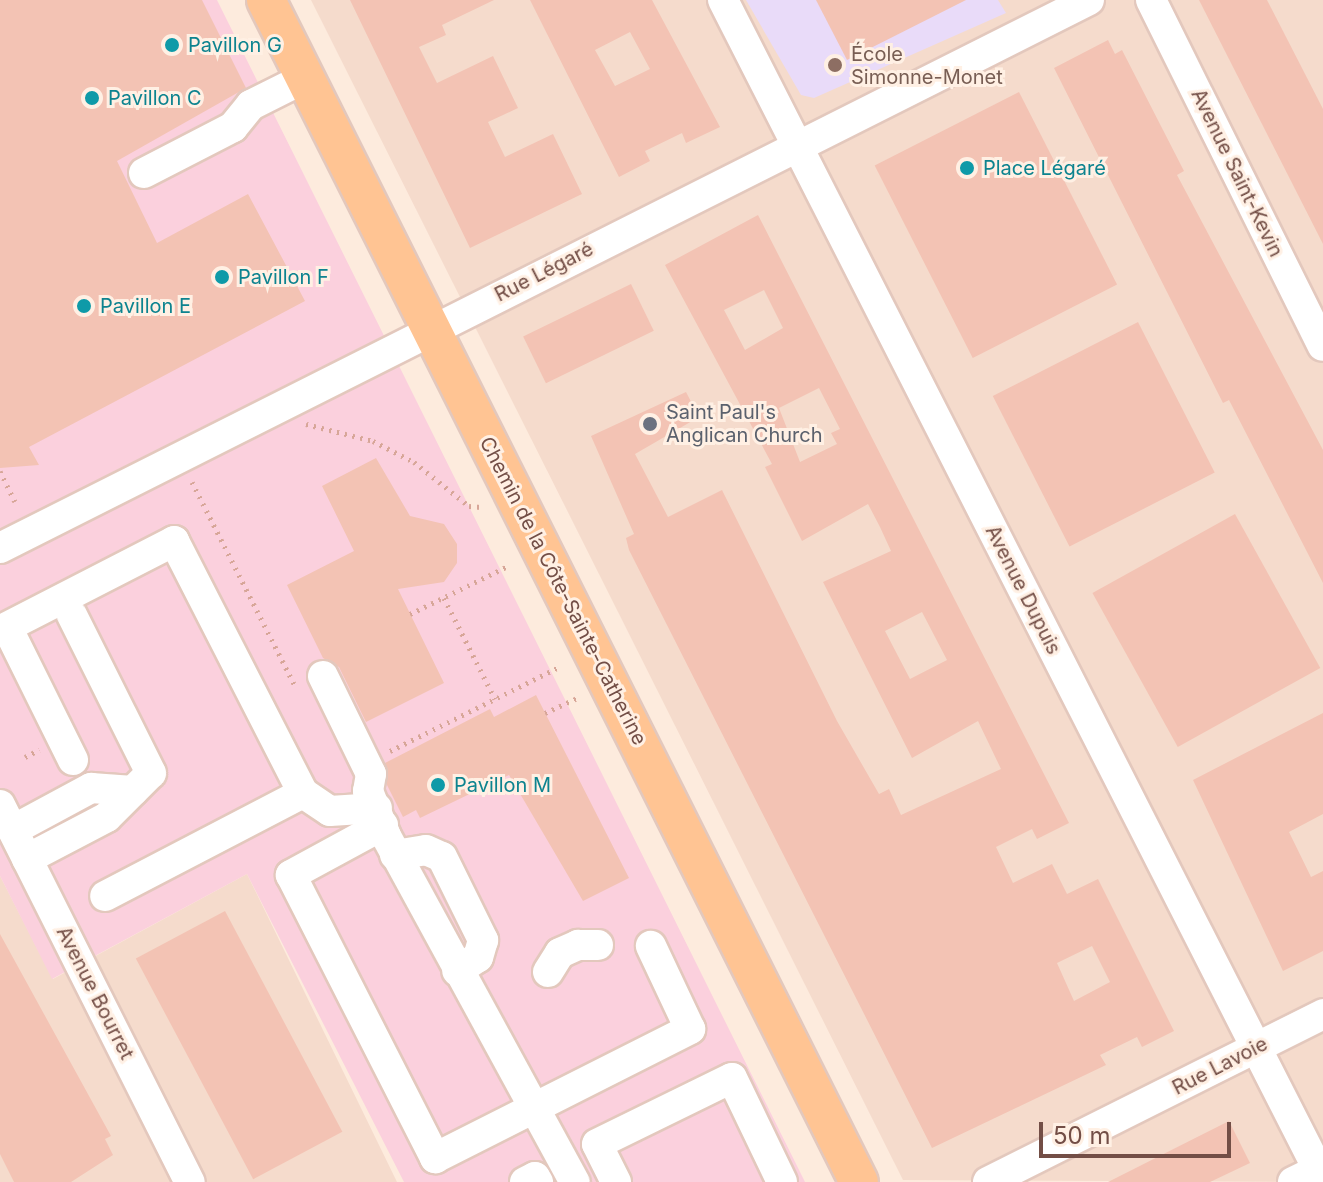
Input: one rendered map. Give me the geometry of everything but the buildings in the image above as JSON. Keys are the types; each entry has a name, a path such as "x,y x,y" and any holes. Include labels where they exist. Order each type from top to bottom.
{"main road":[{"name":"Chemin de la Côte-Sainte-Catherine","path":"266,0 859,1182"}],"street":[{"name":"Avenue Dupuis","path":"723,0 1257,1049 1311,1177"},
{"name":"Rue Légaré","path":"0,548 1089,0"},
{"name":"Avenue Saint-Kevin","path":"1151,0 1323,346"},
{"path":"144,173 233,127 251,105 305,78"},
{"path":"73,760 7,627 174,541 303,793 330,811 376,808"},
{"path":"19,842 107,817 149,779 148,762 72,615"},
{"path":"323,676 371,774 376,808 395,855 575,1182"},
{"path":"105,896 303,793"},
{"path":"376,808 291,875 435,1158 690,1029 651,946"},
{"name":"Avenue Bourret","path":"19,842 190,1182"},
{"path":"395,855 426,850 442,857 483,940 478,957 457,971"},
{"name":"Rue Lavoie","path":"988,1182 1323,1014"},
{"path":"616,1182 597,1144 732,1078 782,1182"},
{"path":"525,1182 535,1177 538,1182"}],"path":[{"path":"306,424 373,441 414,462 473,508 481,507"},
{"path":"0,471 15,502"},
{"path":"192,482 302,699"},
{"path":"198,522 209,516"},
{"path":"410,614 510,565"},
{"path":"444,598 495,699"},
{"path":"374,759 561,666"},
{"path":"545,713 577,698"}],"shaded area":[{"path":"0,0 217,0 805,1182 404,1182 247,874 52,979 0,876"},
{"path":"311,0 1323,0 1323,1182 903,1180"},
{"name":"École Simonne-Monet","path":"746,0 998,0 1006,13 814,98 801,95"},
{"path":"247,874 397,1182 0,1182 0,876 53,979"}],"place":[{"name":"Pavillon G","path":"172,45"},
{"name":"École Simonne-Monet","path":"835,65"},
{"name":"Pavillon C","path":"92,98"},
{"name":"Place Légaré","path":"967,168"},
{"name":"Pavillon F","path":"222,277"},
{"name":"Pavillon E","path":"84,306"},
{"name":"Saint Paul's Anglican Church","path":"650,424"},
{"name":"Pavillon M","path":"438,785"}]}
